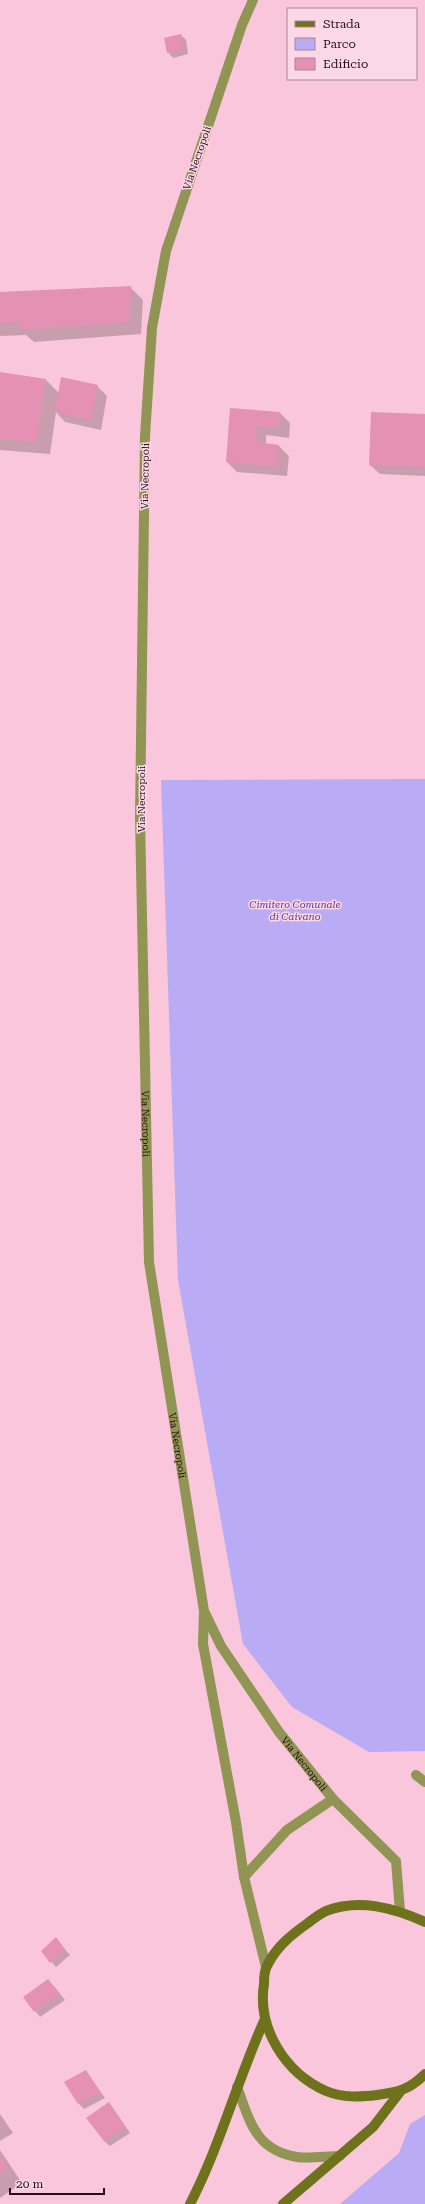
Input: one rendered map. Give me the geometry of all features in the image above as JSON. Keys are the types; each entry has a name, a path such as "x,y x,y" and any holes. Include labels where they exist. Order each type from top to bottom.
{"street":[{"name":"Via Necropoli","path":"253,0 242,25 166,251 152,328 145,436 140,817 150,1262 204,1611 203,1644 236,1822 244,1877 266,1968"},
{"name":"Via Necropoli","path":"204,1611 221,1646 279,1732 333,1799 396,1862 400,1911"},
{"path":"416,1775 425,1782"},
{"path":"244,1877 287,1830 333,1799"},
{"path":"425,1922 400,1911 363,1904 326,1911 294,1932 280,1945 266,1968 262,1996 264,2021 282,2056 302,2077 327,2091 355,2098 400,2092 421,2080 425,2074"},
{"path":"400,1911 425,1928"},
{"path":"190,2204 204,2176 237,2086 264,2021"},
{"path":"237,2086 251,2125 261,2141 272,2149 298,2157 340,2156"},
{"path":"284,2204 373,2127 400,2092"}],"green space":[{"name":"Cimitero Comunale di Caivano","path":"425,779 425,1751 369,1752 292,1707 243,1644 178,1280 161,780"},
{"path":"425,2115 425,2204 340,2204 399,2153 410,2124"}],"building":[{"path":"181,34 184,49 167,53 164,38"},
{"path":"131,286 129,322 20,330 19,322 0,323 0,292"},
{"path":"0,372 46,379 37,442 0,439"},
{"path":"61,377 98,385 91,420 55,412"},
{"path":"230,408 280,412 280,428 257,426 256,442 279,445 278,467 226,462"},
{"path":"371,412 425,414 425,467 369,465"},
{"path":"56,1937 65,1949 50,1963 41,1951"},
{"path":"48,1979 60,1994 34,2012 23,1997"},
{"path":"86,2070 100,2092 78,2104 64,2082"},
{"path":"109,2102 126,2127 104,2141 86,2118"},
{"path":"0,2156 8,2169 0,2174"}]}
